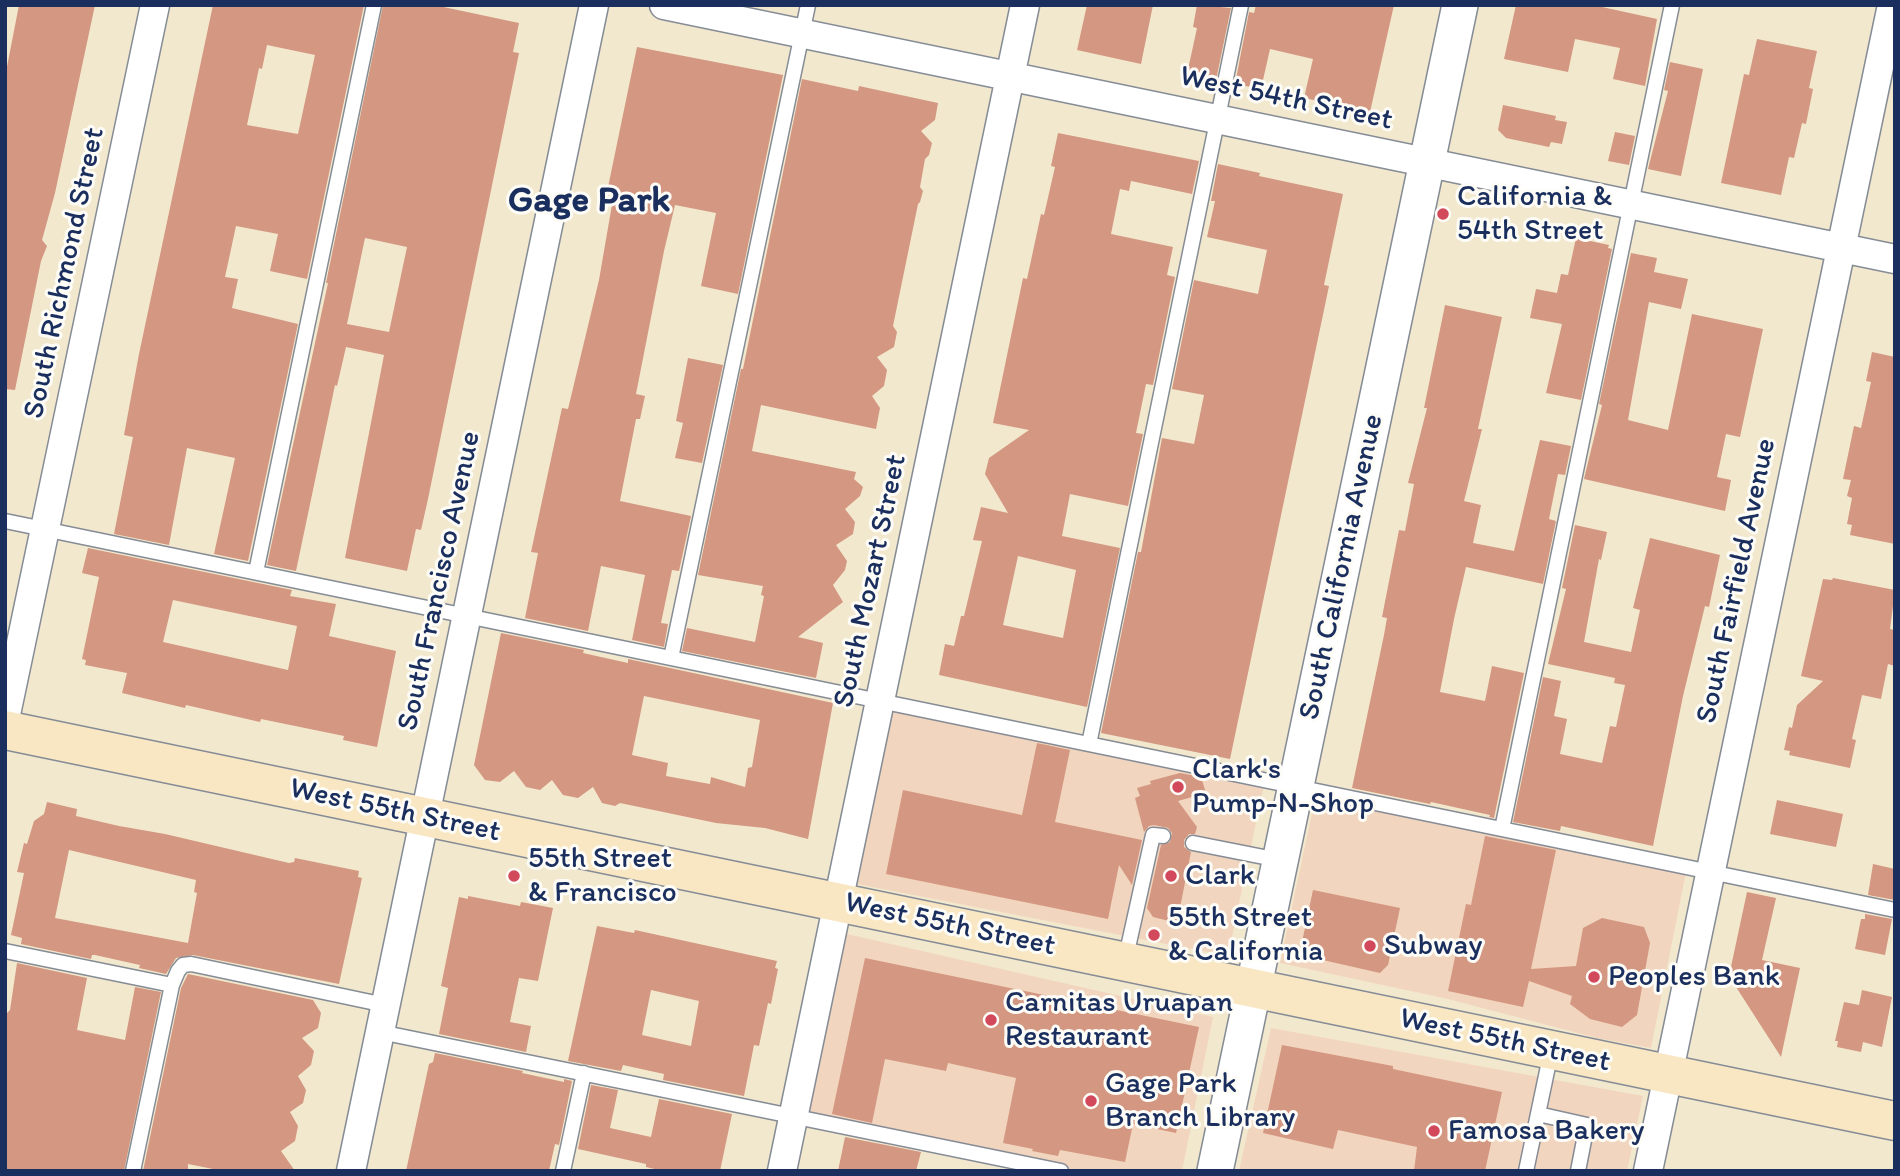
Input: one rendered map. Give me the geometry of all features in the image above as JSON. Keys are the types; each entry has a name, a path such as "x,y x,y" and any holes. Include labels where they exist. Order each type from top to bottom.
{"main road":[{"name":"West 55th Street","path":"5,730 1895,1121"}],"street":[{"name":"South Richmond Street","path":"5,719 155,5"},
{"name":"South Francisco Avenue","path":"351,1171 594,5"},
{"name":"West 54th Street","path":"664,5 1895,259"},
{"name":"South Mozart Street","path":"782,1171 1025,5"},
{"name":"South California Avenue","path":"1215,1171 1460,5"},
{"name":"South Fairfield Avenue","path":"1648,1171 1892,5"}],"lane":[{"path":"256,572 374,5"},
{"path":"671,658 808,5"},
{"path":"1088,744 1241,5"},
{"path":"1503,829 1672,5"},
{"path":"5,521 1895,910"},
{"path":"1125,961 1153,835 1163,836"},
{"path":"1193,843 1280,860"},
{"path":"5,951 172,985"},
{"path":"133,1171 172,985 183,965 191,964 584,1073 793,1116 997,1164 1061,1171"},
{"path":"1527,1171 1551,1050"},
{"path":"563,1171 584,1073"},
{"path":"1538,1114 1587,1125 1578,1171"}],"shaded area":[{"path":"894,704 1265,780 1228,956 857,884"},
{"path":"1317,790 1687,867 1651,1048 1597,1038 1448,999 1280,963"},
{"path":"847,934 1213,1017 1182,1171 1064,1171 806,1119"},
{"path":"1271,1028 1643,1096 1627,1171 1239,1171"}],"building":[{"path":"19,5 95,5 55,193 42,240 47,246 41,261 15,390 5,389 5,77"},
{"path":"213,5 364,5 307,279 270,271 278,234 236,226 225,277 238,279 232,308 298,324 248,561 214,554 235,458 187,448 169,545 114,534 133,437 124,435","holes":["267,45 315,55 298,134 247,125 259,68 262,69"]},
{"path":"383,5 434,5 519,23 513,52 519,53 428,499 421,530 416,529 407,571 345,558 384,355 346,347 337,386 335,385 296,571 267,565","holes":["365,238 407,247 389,332 347,324"]},
{"path":"1087,5 1153,5 1141,64 1077,50"},
{"path":"1197,5 1231,8 1216,80 1187,74 1197,28 1193,27"},
{"path":"1256,5 1394,5 1370,112 1304,98 1313,59 1270,49 1261,89 1235,84 1249,12 1254,13"},
{"path":"1516,5 1593,5 1657,19 1645,86 1613,79 1620,48 1575,39 1568,72 1504,59"},
{"path":"1757,39 1817,51 1809,88 1813,89 1806,124 1802,123 1794,158 1789,157 1781,195 1721,183 1744,74 1749,75"},
{"path":"637,47 783,75 738,294 701,286 716,213 675,205 664,251 636,394 645,396 640,419 636,419 620,501 691,516 679,571 672,570 661,623 668,624 664,647 632,640 645,575 601,566 588,631 525,618 538,553 531,552 562,408 568,409 599,280 614,193 607,192"},
{"path":"1670,62 1703,69 1681,176 1648,169 1668,91 1664,90"},
{"path":"802,79 858,91 859,86 938,103 935,120 921,131 932,143 925,159 920,187 923,191 893,326 897,332 894,347 877,357 887,370 884,386 872,396 880,408 876,429 761,405 752,451 856,472 854,479 863,487 860,496 845,509 855,522 853,534 836,545 847,561 845,570 833,585 843,602 798,637 823,643 816,678 682,651 687,628 755,642 764,596 761,595 763,586 698,575"},
{"path":"1503,105 1556,116 1555,120 1567,122 1562,144 1551,142 1549,147 1506,138 1498,130"},
{"path":"1615,132 1635,136 1629,165 1608,161"},
{"path":"1058,133 1199,161 1192,194 1131,181 1129,191 1120,189 1111,234 1173,247 1167,275 1175,277 1153,385 1146,384 1136,433 1143,434 1128,506 1070,494 1062,536 1120,548 1087,707 939,675 945,644 954,646 961,616 964,616 982,541 973,540 981,507 1008,513 985,474 989,458 1029,430 993,423 1023,278 1027,279 1041,214 1044,215 1055,167 1051,166","holes":["1018,556 1076,570 1063,638 1003,625"]},
{"path":"1218,164 1260,173 1259,176 1343,194 1324,285 1329,286 1230,759 1101,733 1138,552 1141,552 1162,438 1194,444 1204,395 1172,389 1194,280 1258,294 1267,250 1207,237 1215,201 1211,201"},
{"path":"1576,238 1609,245 1608,248 1612,249 1581,400 1546,393 1562,324 1530,318 1536,289 1557,293 1561,274 1568,275"},
{"path":"1631,253 1657,258 1654,272 1688,279 1681,309 1649,302 1628,420 1668,430 1692,314 1763,329 1740,437 1726,434 1717,477 1731,480 1725,511 1584,479 1602,405 1599,404"},
{"path":"1445,305 1502,317 1478,429 1482,429 1464,501 1481,505 1473,543 1514,551 1540,440 1571,446 1565,475 1558,474 1549,519 1556,521 1543,584 1466,567 1454,619 1440,692 1485,701 1492,666 1524,673 1494,818 1431,802 1430,804 1352,788 1384,635 1387,618 1382,617 1399,530 1405,531 1414,484 1408,483 1427,408 1424,408"},
{"path":"1872,352 1895,357 1895,544 1850,535 1852,525 1847,524 1852,498 1847,496 1851,480 1843,479 1854,426 1861,428 1871,382 1866,381"},
{"path":"688,358 723,365 702,463 675,458 683,423 676,421"},
{"path":"1575,525 1607,532 1601,560 1599,559 1584,642 1631,652 1640,610 1633,608 1650,538 1720,555 1709,607 1705,606 1683,696 1653,846 1561,826 1560,831 1513,822 1543,677 1561,681 1554,716 1567,719 1560,754 1602,763 1610,726 1616,727 1625,685 1614,683 1615,678 1548,664 1566,589 1562,588"},
{"path":"88,548 292,590 290,596 336,604 329,636 396,651 377,747 343,740 344,736 261,719 260,722 186,705 185,708 122,693 127,673 85,665 86,660 82,659 99,577 82,573","holes":["173,600 297,626 288,670 163,642"]},
{"path":"1833,578 1895,590 1890,629 1895,630 1895,666 1888,664 1881,699 1862,695 1852,739 1856,740 1850,768 1789,755 1790,751 1784,750 1797,705 1823,681 1801,676 1823,579"},
{"path":"501,633 584,650 583,653 628,663 628,659 833,703 808,839 765,828 716,823 620,803 615,806 602,803 593,787 578,798 563,795 552,780 540,790 526,787 514,771 500,782 485,780 474,765","holes":["644,696 760,720 752,767 748,768 745,787 711,777 710,784 666,776 668,763 632,755"]},
{"path":"1037,743 1070,750 1055,822 1142,840 1132,885 1119,865 1108,919 886,874 903,790 1022,815"},
{"path":"1180,773 1201,777 1206,793 1178,801 1197,827 1195,834 1189,834 1184,840 1184,847 1191,852 1177,923 1153,917 1147,908 1161,845 1170,842 1172,833 1168,828 1154,825 1144,832 1135,798 1140,796 1137,788 1151,784 1150,781"},
{"path":"1777,800 1843,814 1836,847 1770,834"},
{"path":"47,802 77,809 76,816 119,826 289,863 294,862 295,858 359,871 358,877 362,878 339,984 193,955 176,958 166,974 95,955 92,955 91,959 21,944 22,938 11,935 24,873 17,872 24,843 27,844 34,821 44,814","holes":["69,850 196,880 194,892 197,893 188,943 55,918"]},
{"path":"1485,836 1556,850 1531,969 1576,966 1583,928 1602,918 1644,927 1650,943 1637,1015 1622,1027 1590,1019 1570,1004 1572,996 1529,981 1523,1007 1448,991 1466,904 1471,905"},
{"path":"1873,864 1895,869 1895,900 1868,895"},
{"path":"1313,890 1400,908 1388,965 1380,973 1314,958 1302,942"},
{"path":"1747,892 1776,898 1762,960 1800,968 1781,1057 1729,976"},
{"path":"468,896 520,906 521,902 553,908 538,981 519,978 510,1022 531,1026 526,1052 439,1034 448,988 441,986 459,897 468,899"},
{"path":"1865,914 1892,919 1885,955 1855,949 1861,919 1865,919"},
{"path":"597,926 634,933 635,930 777,961 771,1004 768,1003 759,1046 754,1045 744,1096 663,1080 664,1074 623,1065 621,1071 568,1061","holes":["651,990 699,1001 691,1046 642,1035"]},
{"path":"865,958 1199,1027 1176,1133 1133,1124 1125,1162 1060,1150 1058,1156 1032,1151 1033,1149 1003,1143 1016,1078 948,1063 946,1071 885,1059 872,1123 832,1114"},
{"path":"17,963 87,978 77,1030 125,1040 135,987 161,992 124,1171 5,1171 5,1015 10,1010"},
{"path":"188,974 313,1000 321,1013 318,1028 302,1038 314,1051 311,1065 298,1076 306,1090 303,1103 290,1112 298,1126 295,1141 281,1151 295,1171 223,1171 188,1164 188,1171 143,1171 181,988"},
{"path":"1862,990 1892,997 1882,1047 1863,1042 1861,1052 1837,1047 1838,1041 1835,1041 1844,1002 1859,1005"},
{"path":"1282,1045 1393,1066 1393,1069 1502,1092 1485,1171 1414,1171 1417,1147 1338,1130 1333,1149 1263,1133"},
{"path":"435,1053 564,1082 564,1079 572,1081 559,1145 555,1144 549,1171 406,1171 429,1064 433,1062"},
{"path":"591,1085 618,1090 610,1128 651,1137 659,1099 732,1114 720,1171 663,1171 646,1167 646,1164 578,1149"},
{"path":"845,1137 921,1152 916,1171 838,1171"}],"place":[{"name":"California & 54th Street","path":"1443,214"},
{"name":"Clark's Pump-N-Shop","path":"1178,787"},
{"name":"55th Street & Francisco","path":"514,876"},
{"name":"Clark","path":"1171,876"},
{"name":"55th Street & California","path":"1154,935"},
{"name":"Subway","path":"1370,946"},
{"name":"Peoples Bank","path":"1594,977"},
{"name":"Carnitas Uruapan Restaurant","path":"991,1020"},
{"name":"Gage Park Branch Library","path":"1091,1101"},
{"name":"Famosa Bakery","path":"1434,1131"}],"district":[{"name":"Gage Park","path":"589,202"}]}
